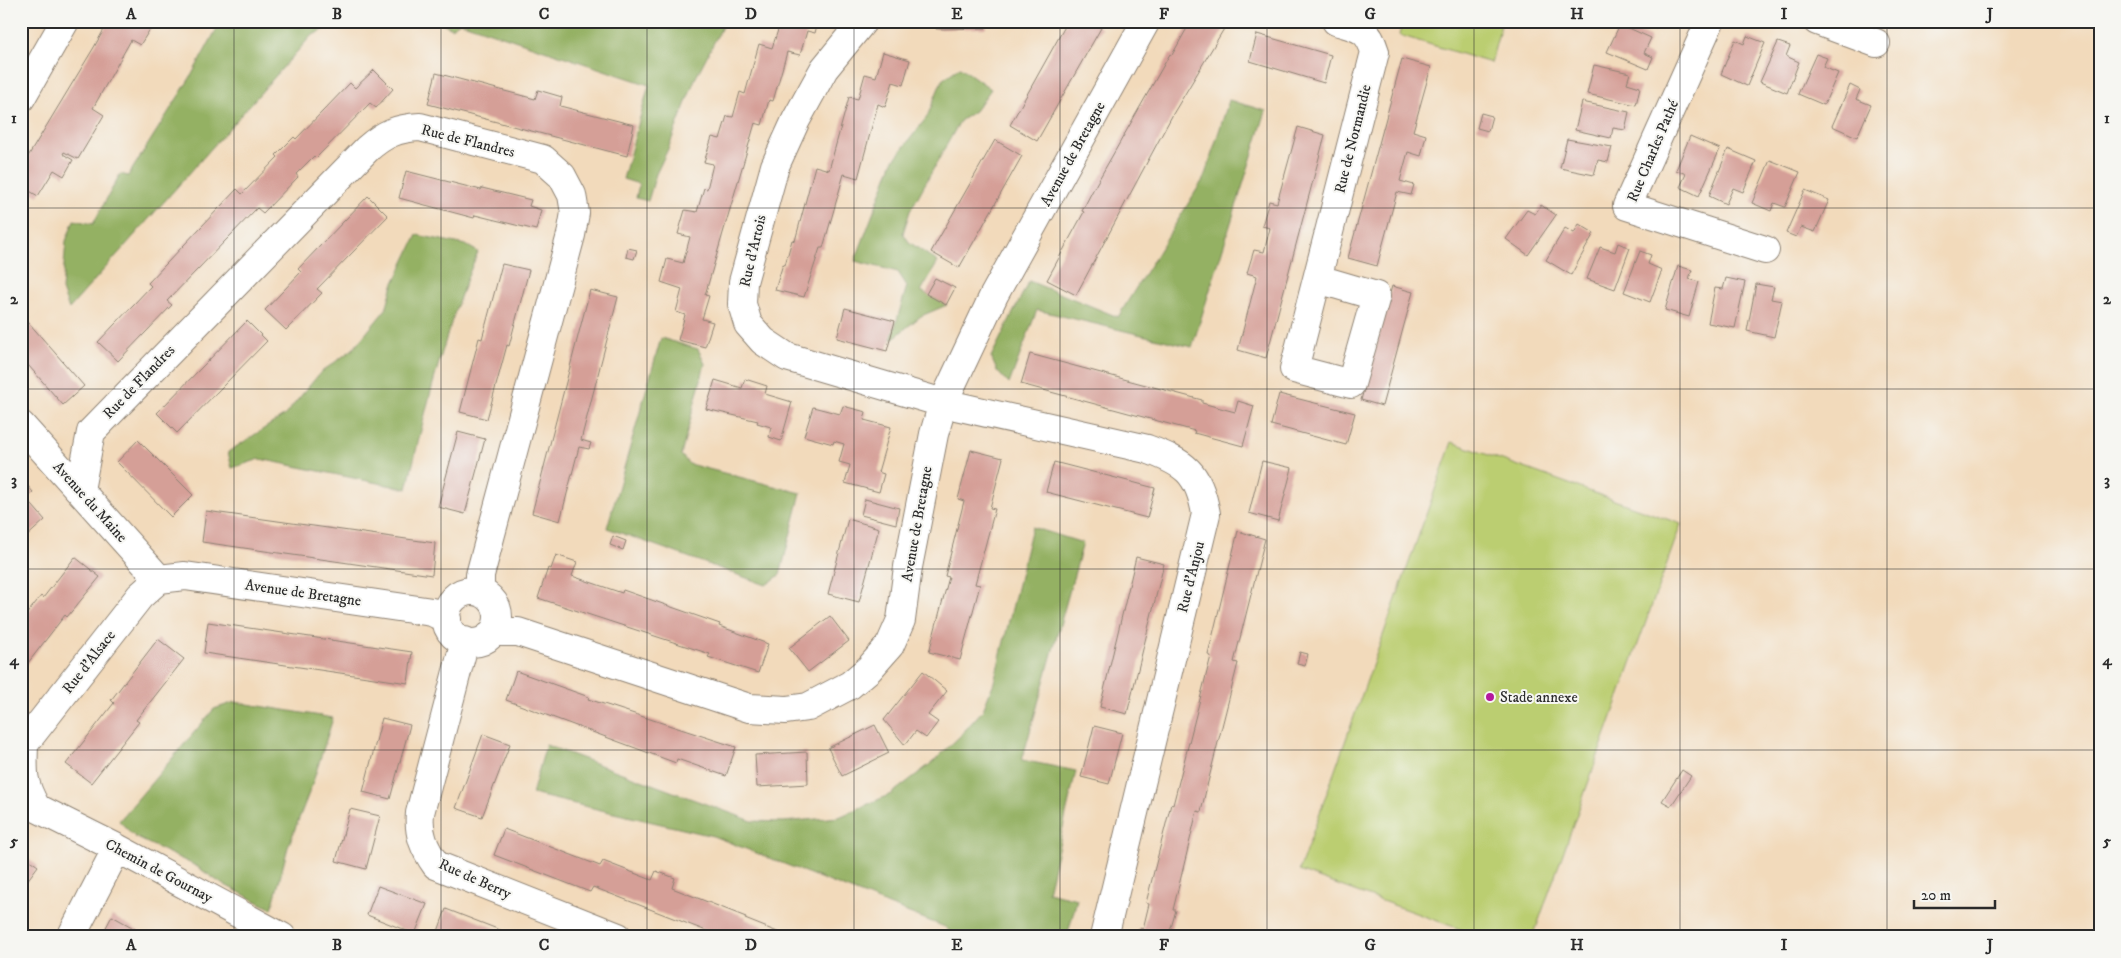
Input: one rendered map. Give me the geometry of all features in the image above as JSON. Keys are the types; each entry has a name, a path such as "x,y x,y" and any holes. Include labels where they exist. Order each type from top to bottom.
{"street":[{"path":"21,98 65,21"},
{"name":"Rue d'Artois","path":"863,21 824,69 796,120 775,166 743,282 742,304 748,324 764,340 787,358 943,403"},
{"name":"Avenue de Bretagne","path":"493,632 518,632 749,708 786,710 808,707 827,698 869,669 890,645 901,620 908,567 934,434 943,403 994,295 1146,21"},
{"name":"Rue de Normandie","path":"1318,279 1375,52 1370,36 1357,28 1336,21"},
{"name":"Rue Charles Pathé","path":"1710,21 1627,206 1765,250"},
{"path":"1817,21 1876,43"},
{"name":"Rue de Flandres","path":"80,490 91,432 222,296 383,135 402,128 430,130 543,160 562,176 572,195 575,214 480,575 480,592"},
{"name":"Rue d'Anjou","path":"943,403 1147,448 1178,461 1200,487 1206,514 1104,937"},
{"name":"Avenue du Maine","path":"21,425 158,579"},
{"name":"Avenue de Bretagne","path":"158,579 185,576 432,612 447,619"},
{"name":"Rue d'Alsace","path":"23,747 140,596 158,579"},
{"path":"472,591 487,595 497,608 497,624 493,632 481,641 465,642 452,633 447,619 447,611 456,597 472,591"},
{"name":"Rue de Berry","path":"465,642 420,813 419,826 424,847 436,865 618,937"},
{"name":"Chemin de Gournay","path":"23,747 23,773 29,804 117,848 282,937"},
{"path":"71,937 117,848"}],"green space":[{"path":"221,21 341,21 311,36 69,309 62,290 66,241 74,220 93,224 120,174 128,176 190,78"},
{"path":"439,21 725,21 695,79 668,149 656,174 648,201 636,198 639,184 623,179 649,85 460,22 451,28"},
{"path":"1403,21 1502,21 1491,63 1399,35"},
{"path":"960,67 991,89 975,111 960,121 910,211 903,233 909,242 938,262 921,291 947,305 921,316 891,340 907,286 898,272 855,261 893,161 927,117 942,80"},
{"path":"1229,100 1266,111 1192,347 1037,310 1009,384 997,371 991,357 1029,281 1118,317 1204,178"},
{"path":"417,235 466,245 478,252 446,339 429,398 407,489 260,459 232,468 228,452 285,415 320,373 353,349 386,309 393,285"},
{"path":"661,338 698,349 705,364 681,455 689,464 801,493 780,575 766,585 607,528"},
{"name":"Stade annexe","path":"1452,442 1681,524 1533,937 1482,937 1299,871"},
{"path":"1032,527 1083,543 1022,760 1076,771 1048,892 1077,899 1067,937 956,937 945,927 713,836 532,794 546,745 752,821 783,822 839,817 891,794 933,762 983,710 994,682"},
{"path":"235,702 333,718 312,785 288,847 272,909 219,882 196,866 135,837 119,821 214,709"}],"building":[{"path":"105,21 154,23 140,45 131,40 93,108 104,115 78,159 64,152 63,154 73,160 64,176 54,170 38,196 21,186 21,168 93,49 106,26 104,24"},
{"path":"789,21 818,21 815,33 807,31 800,55 787,52 773,101 769,100 762,125 755,123 705,295 709,296 702,319 713,322 705,347 678,340 685,315 676,312 682,289 661,282 667,259 683,263 690,237 678,234 685,210 697,212 704,188 707,189 713,164 704,162 712,137 720,139 727,116 733,117 740,92 745,94 759,44 772,48 780,24 788,26"},
{"path":"935,21 986,21 986,28 936,29"},
{"path":"1068,21 1090,21 1101,28 1037,141 1010,125"},
{"path":"1191,21 1215,21 1225,27 1173,114 1076,295 1047,280 1084,212 1082,211 1094,188 1170,54 1172,55"},
{"path":"1639,21 1659,21 1656,28"},
{"path":"1620,24 1651,38 1644,53 1653,57 1648,69 1607,52"},
{"path":"1257,34 1331,55 1324,83 1250,61"},
{"path":"1747,36 1765,43 1747,86 1721,74 1735,40 1744,44"},
{"path":"1778,42 1790,46 1786,56 1799,62 1787,93 1760,82"},
{"path":"883,52 910,60 903,85 893,82 885,107 878,104 858,178 844,174 823,248 820,248 804,297 775,290 792,240 795,241 815,166 829,170 849,97 858,99 865,74 876,77"},
{"path":"1816,54 1827,58 1823,67 1838,73 1824,105 1798,94"},
{"path":"1402,59 1431,67 1413,131 1426,135 1421,156 1408,152 1400,181 1414,185 1411,195 1397,192 1377,266 1348,258"},
{"path":"1594,65 1630,73 1627,83 1640,87 1636,105 1587,94"},
{"path":"374,70 393,89 376,108 370,103 316,158 314,156 296,174 298,177 263,213 257,208 167,301 172,305 118,361 98,342 151,286 148,283 237,189 242,194 278,157 276,155 294,137 296,139 350,83 355,88"},
{"path":"436,73 535,99 538,90 562,97 560,106 634,125 627,156 428,104"},
{"path":"1850,85 1860,90 1856,99 1871,105 1857,137 1832,126"},
{"path":"1582,102 1629,112 1625,130 1613,128 1611,138 1575,130"},
{"path":"1481,113 1492,116 1488,131 1477,128"},
{"path":"1298,127 1325,135 1266,358 1238,350 1257,276 1247,273 1254,250 1264,252 1270,228 1262,226 1269,201 1277,203"},
{"path":"1690,136 1720,149 1699,196 1680,187 1686,174 1676,170"},
{"path":"1567,139 1612,147 1608,162 1598,160 1594,175 1560,168"},
{"path":"995,140 1022,156 959,268 931,252"},
{"path":"1728,149 1756,161 1743,192 1733,188 1726,204 1709,196"},
{"path":"1770,160 1800,172 1785,207 1774,203 1771,211 1752,203"},
{"path":"406,171 481,190 482,188 531,200 529,206 541,210 536,230 475,215 474,218 399,198"},
{"path":"1805,190 1829,200 1815,232 1801,227 1796,237 1786,233"},
{"path":"368,196 388,216 317,289 322,293 286,330 265,310 301,272 298,269"},
{"path":"1541,205 1556,215 1528,255 1506,239 1527,210 1535,214"},
{"path":"21,211 26,212 22,234 21,234"},
{"path":"1579,224 1594,233 1571,275 1546,260 1565,228 1574,233"},
{"path":"1618,243 1630,248 1615,289 1587,279 1600,247 1615,252"},
{"path":"628,248 637,250 634,259 626,257"},
{"path":"1640,251 1651,255 1648,264 1662,270 1650,302 1624,292"},
{"path":"502,264 529,270 487,419 460,412 479,338 482,339"},
{"path":"1678,266 1692,270 1689,279 1699,282 1689,317 1665,310"},
{"path":"935,278 955,288 946,305 926,294"},
{"path":"1726,278 1745,282 1735,328 1708,323 1715,288 1723,289"},
{"path":"1756,284 1774,287 1771,299 1782,301 1774,337 1747,331"},
{"path":"1392,286 1413,292 1382,406 1361,400"},
{"path":"590,290 618,297 581,440 591,443 589,449 579,447 560,521 532,513"},
{"path":"845,308 895,321 887,351 837,338"},
{"path":"21,314 84,386 63,405 21,357"},
{"path":"247,321 267,341 177,433 157,413"},
{"path":"1030,354 1202,400 1202,403 1235,412 1238,401 1254,406 1243,446 1194,433 1195,431 1021,384"},
{"path":"745,379 767,386 765,394 792,402 781,441 769,437 771,427 757,423 758,421 706,409 715,380 742,388"},
{"path":"1279,394 1355,413 1346,445 1271,425"},
{"path":"843,406 866,412 864,420 891,427 878,472 884,474 879,492 845,483 850,465 839,462 844,444 834,441 833,444 804,436 813,407 840,414"},
{"path":"458,432 485,439 465,514 438,507"},
{"path":"138,440 193,495 171,517 117,462"},
{"path":"971,450 1003,458 990,508 995,509 975,584 980,585 960,660 929,652 949,577 945,576 964,501 958,499"},
{"path":"1262,461 1292,468 1278,521 1249,513"},
{"path":"1054,462 1155,488 1147,518 1046,492"},
{"path":"21,478 33,492 26,498 45,520 24,539 21,536"},
{"path":"865,499 899,508 896,524 861,515"},
{"path":"206,511 435,543 432,575 202,542"},
{"path":"848,519 879,528 859,602 828,594"},
{"path":"1238,531 1265,539 1234,662 1238,663 1201,812 1197,811 1173,910 1176,910 1169,935 1136,937 1139,928 1143,929 1149,904 1146,903 1211,656 1208,655"},
{"path":"613,536 626,541 623,550 610,545"},
{"path":"556,555 577,562 572,576 622,593 623,590 720,624 719,626 768,644 758,673 708,657 710,654 538,598 548,568 551,569"},
{"path":"75,557 100,577 67,617 65,615 21,672 21,621 41,596 43,598"},
{"path":"1136,557 1164,564 1127,714 1100,707"},
{"path":"830,616 849,641 808,672 789,648"},
{"path":"208,622 412,652 408,683 204,653"},
{"path":"158,639 184,659 136,720 139,722 91,783 66,764 114,703 111,700"},
{"path":"1300,652 1308,654 1305,666 1297,664"},
{"path":"516,671 589,697 588,699 736,747 726,776 677,759 676,763 506,700"},
{"path":"923,671 947,691 928,715 938,722 926,738 916,731 905,745 884,720"},
{"path":"382,718 410,725 390,799 363,792"},
{"path":"875,725 889,753 842,776 828,748"},
{"path":"1094,726 1122,733 1109,784 1081,777"},
{"path":"483,734 510,744 482,817 456,808"},
{"path":"807,752 808,784 757,787 755,755"},
{"path":"1682,770 1691,776 1671,806 1662,801"},
{"path":"350,809 380,816 366,869 336,861"},
{"path":"504,829 600,866 603,861 652,880 656,871 675,878 672,888 746,917 745,919 790,937 722,937 593,887 590,892 494,855"},
{"path":"21,854 38,866 21,889"},
{"path":"378,886 427,904 415,934 367,915"},
{"path":"446,909 518,937 436,937"},
{"path":"112,916 150,937 101,937"}],"place":[{"name":"Stade annexe","path":"1490,697"}]}
